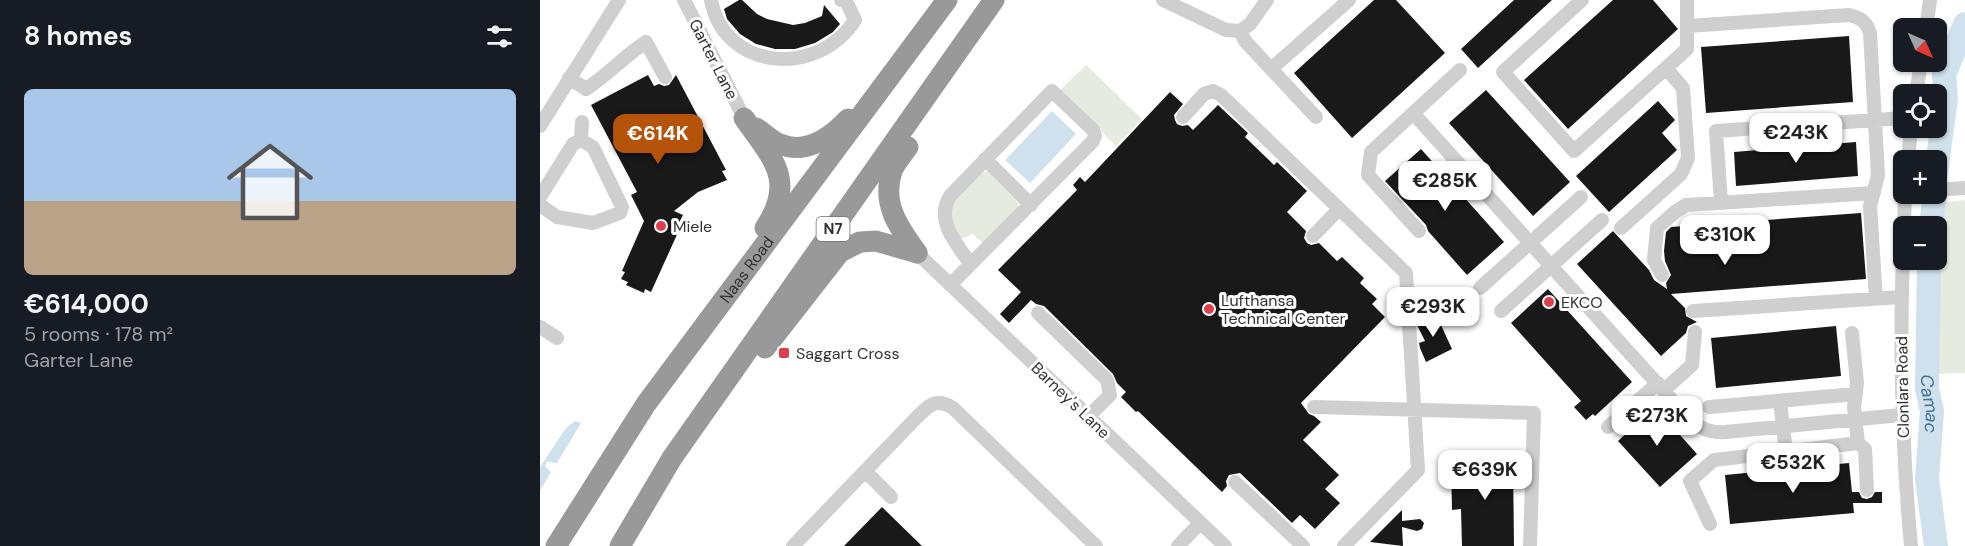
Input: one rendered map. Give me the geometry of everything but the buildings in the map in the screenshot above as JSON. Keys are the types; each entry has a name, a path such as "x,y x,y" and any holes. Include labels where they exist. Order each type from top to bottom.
{"highway":[{"name":"Naas Road","path":"556,546 646,404 947,0"},
{"name":"N7","path":"620,546 672,458 994,0"},
{"path":"917,253 894,218 889,190 892,170 1010,0"},
{"path":"744,118 780,144 800,148 815,145 839,129 914,44"},
{"path":"708,320 730,279 775,213 781,186 776,163 744,118"},
{"name":"N7","path":"672,458 788,320 840,252 860,242 876,241 917,253"}],"street":[{"path":"540,126 619,0"},
{"name":"Garter Lane","path":"684,0 744,118"},
{"path":"711,0 713,14 723,30 736,42 758,56 781,60 799,59 823,51 846,34 855,20 846,1 841,0"},
{"path":"1163,0 1226,30 1240,31 1250,24 1267,0"},
{"path":"1582,0 1503,72 1574,151 1688,49 1688,0"},
{"path":"1927,18 1930,0"},
{"path":"1271,69 1352,3"},
{"path":"1688,26 1849,15 1859,17 1867,23 1870,33 1878,175 1870,206 1876,299"},
{"path":"1240,31 1245,41 1316,117"},
{"path":"569,78 586,90 603,78 627,54 646,42 665,77"},
{"path":"1621,228 1681,174 1688,158 1683,88 1665,68"},
{"path":"1419,231 1368,175 1371,152 1460,70"},
{"path":"950,285 1031,205 1093,141 1095,136 1093,130 1052,91 950,196 944,207 943,214 952,236 971,264"},
{"path":"1183,117 1204,94 1212,91 1221,95 1406,273 1418,470 1344,546"},
{"path":"1413,113 1690,420 1704,430 1719,432 1901,415"},
{"path":"1721,202 1716,131 1893,119"},
{"path":"580,140 582,122"},
{"path":"540,197 573,144 580,140"},
{"path":"540,205 557,217 593,223 620,213 622,207 593,147 580,140"},
{"path":"985,159 1031,205"},
{"path":"1947,189 1965,188"},
{"path":"1662,275 1654,260 1657,228 1686,204 1874,193"},
{"path":"1480,288 1581,197"},
{"path":"1313,236 1339,209"},
{"path":"1501,311 1602,220"},
{"name":"Barney's Lane","path":"917,253 1225,546"},
{"name":"Clonlara Road","path":"1902,270 1901,415 1911,546"},
{"path":"1693,311 1900,297"},
{"path":"1038,313 1107,380 1110,395 1088,417"},
{"path":"540,327 557,338"},
{"path":"1608,427 1692,365 1695,332"},
{"path":"1852,333 1857,383 1854,407 1858,443 1865,449 1867,490"},
{"path":"1714,460 1719,432 1715,407 1856,394"},
{"path":"1780,401 1786,452"},
{"path":"793,546 927,407 936,402 953,408 1096,546"},
{"path":"1314,407 1534,413 1530,546"},
{"path":"1710,524 1690,481 1714,460 1858,443"},
{"path":"865,471 891,497"},
{"path":"1235,482 1303,546"},
{"path":"1178,546 1200,523"}],"shaded area":[{"path":"1086,65 1142,119 1116,146 1060,90"},
{"path":"987,171 1018,203 1018,209 984,244 973,234 961,239 950,215 951,208 959,195"},
{"path":"1965,200 1965,373 1937,374 1920,370 1925,270 1947,270 1947,216 1927,216 1928,204 1947,204 1947,202"}],"water":[{"path":"1052,111 1076,134 1030,183 1005,160"},
{"path":"575,421 581,423 557,463 547,462 545,466 551,472 540,491 540,467 566,428"}],"waterway":[{"name":"Camac","path":"1939,150 1946,98 1944,75 1965,24"},
{"name":"Camac","path":"1932,216 1934,204"},
{"name":"Camac","path":"1929,270 1927,389 1932,411 1927,479 1936,546"}],"place":[{"name":"Miele","path":"661,226"},
{"name":"EKCO","path":"1549,302"},
{"name":"Lufthansa Technical Center","path":"1209,309"},
{"name":"Saggart Cross","path":"784,353"}]}
